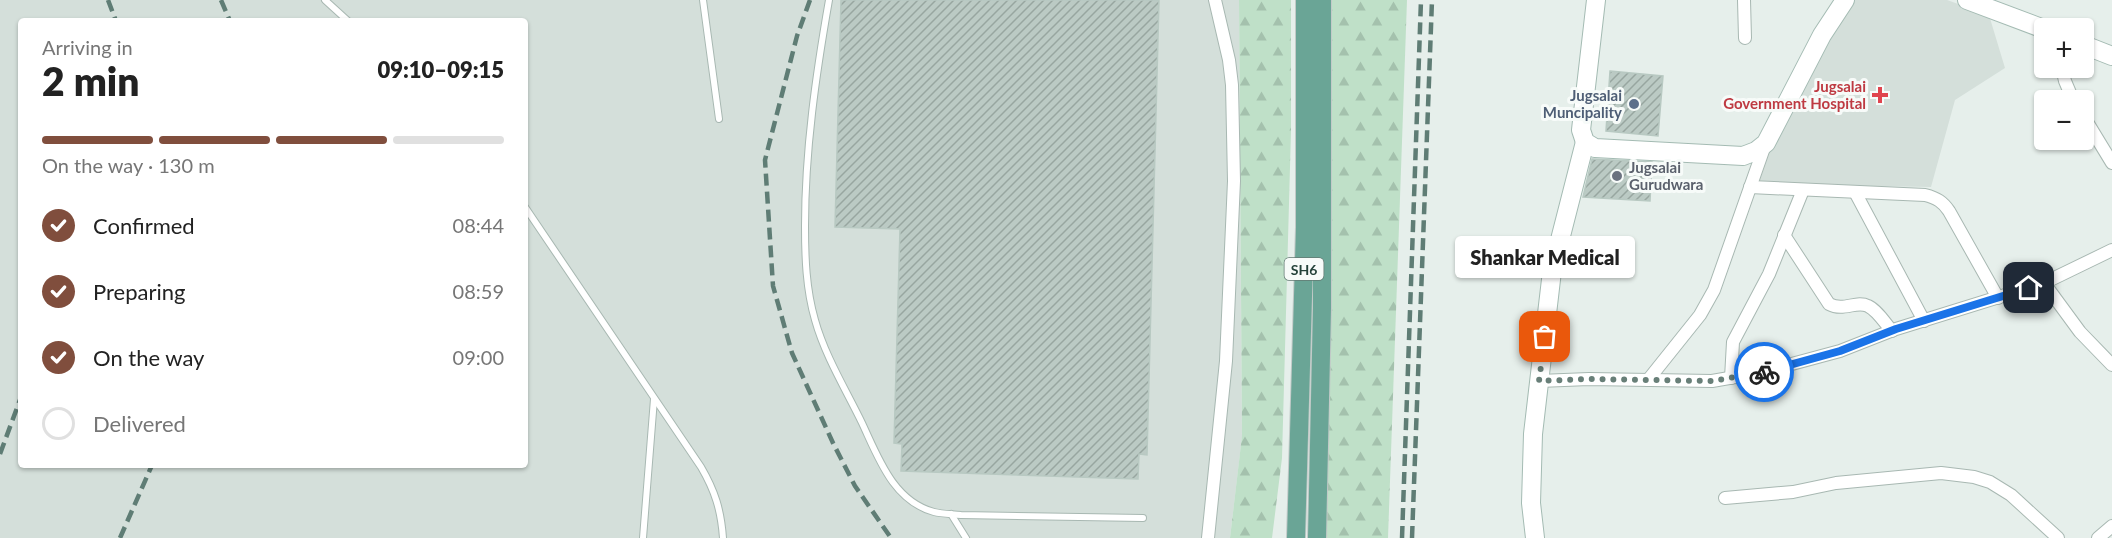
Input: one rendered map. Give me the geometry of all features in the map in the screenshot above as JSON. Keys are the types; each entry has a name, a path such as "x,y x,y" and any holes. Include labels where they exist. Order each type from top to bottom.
{"main road":[{"name":"SH6","path":"1296,538 1305,227 1305,0"},
{"name":"SH6","path":"1317,538 1322,308 1322,0"}],"street":[{"path":"1208,538 1226,361 1234,181 1232,85 1229,60 1215,0"},
{"path":"1535,538 1531,503 1533,434 1539,381 1552,271 1585,142 1581,130 1596,0"},
{"path":"1744,0 1745,38"},
{"path":"1648,380 1700,315 1714,290 1766,143 1822,35 1845,0"},
{"path":"1967,0 2034,25"},
{"path":"2094,49 2112,57"},
{"path":"2094,133 2112,163"},
{"path":"1585,142 1595,148 1743,156 1756,152 1766,143"},
{"path":"1750,187 1926,195 1943,202 1998,298"},
{"path":"1731,378 1733,342 1768,274 1803,190"},
{"path":"1855,192 1924,321"},
{"path":"1784,235 1829,304 1836,308 1862,304 1868,306 1892,331"},
{"path":"1539,381 1712,381 1758,374 1840,351 1892,331 2044,283 2112,250"},
{"path":"2044,283 2080,332 2112,365"},
{"path":"1725,498 1793,492 1836,483 1941,473 1974,477 1990,482 2011,495 2058,538"},
{"path":"2098,538 2112,526"}],"lane":[{"path":"325,0 345,18"},
{"path":"703,0 719,120"},
{"path":"829,0 809,133 805,198 807,282 815,321 826,349 884,468 898,489 917,505 934,512 1143,518"},
{"path":"528,211 701,467 713,488 721,516 723,538"},
{"path":"643,538 654,399"},
{"path":"951,514 966,538"}],"shaded area":[{"path":"0,0 1239,0 1242,437 1230,538 0,538"},
{"name":"Jugsalai Government Hospital","path":"1851,0 1947,0 1989,15 2005,68 1955,100 1931,187 1757,184 1771,143"}],"green space":[{"path":"1239,0 1291,0 1291,131 1282,458 1272,538 1230,538 1242,436"},
{"path":"1330,0 1407,0 1388,538 1319,538"}],"building":[{"path":"841,0 1159,0 1147,455 1139,454 1138,479 901,471 902,444 894,443 900,229 835,227"},
{"name":"Jugsalai Muncipality","path":"1610,71 1663,76 1658,136 1606,131"},
{"name":"Jugsalai Gurudwara","path":"1592,159 1652,162 1650,201 1583,197"}],"railway":[{"path":"108,0 115,18"},
{"path":"221,0 229,18"},
{"path":"810,0 797,36 765,160 773,286 792,353 833,443 855,486 891,538"},
{"path":"1402,538 1421,0"},
{"path":"1412,538 1432,0"},
{"path":"0,454 18,405"},
{"path":"120,538 151,468"}],"way so far":[{"path":"1545,337 1539,381 1589,379 1712,381 1764,372"}],"place":[{"name":"Jugsalai Government Hospital","path":"1880,95"},
{"name":"Jugsalai Muncipality","path":"1634,104"},
{"name":"Jugsalai Gurudwara","path":"1617,176"},
{"name":"Shankar Medical","path":"1545,337"}],"route":[{"path":"1764,372 1840,351 1896,329 2029,288"}]}
